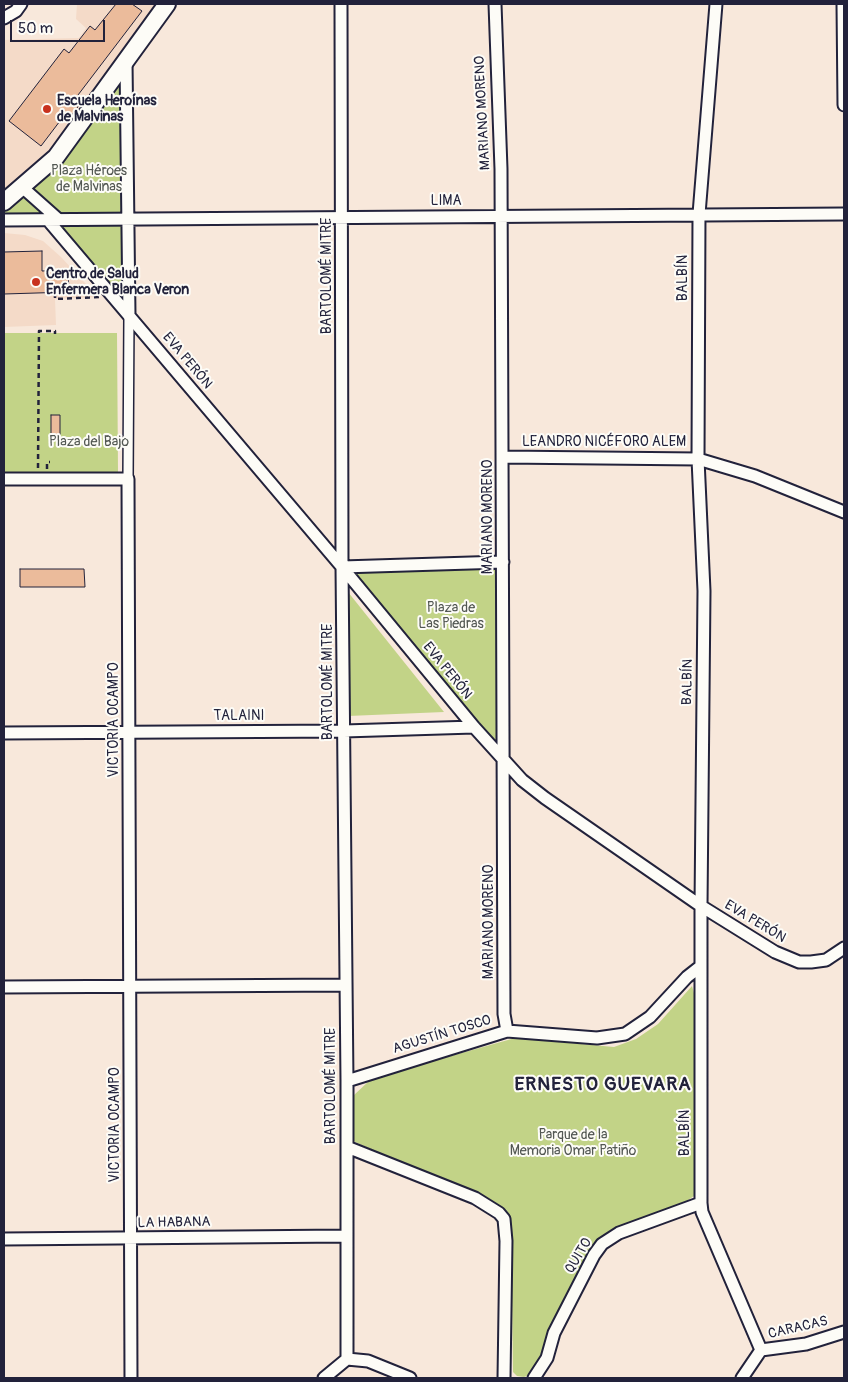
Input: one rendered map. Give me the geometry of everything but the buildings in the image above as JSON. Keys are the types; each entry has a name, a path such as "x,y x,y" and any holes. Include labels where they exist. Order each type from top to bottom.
{"main road":[{"path":"4,202 56,157 166,4"}],"street":[{"path":"4,18 16,11 21,4"},
{"name":"BARTOLOMÉ MITRE","path":"341,4 342,568 348,1081 346,1147 347,1359"},
{"name":"MARIANO MORENO","path":"495,4 501,216 504,1014 507,1031"},
{"name":"BALBÍN","path":"716,4 699,214 698,458 704,590 700,906 701,1203 702,1212 761,1350"},
{"path":"843,4 844,106"},
{"name":"VICTORIA OCAMPO","path":"126,61 129,315 131,1378"},
{"name":"EVA PERÓN","path":"22,187 53,219 113,297 504,762 545,798 700,906 775,952 798,962 826,960 844,948"},
{"name":"LIMA","path":"4,220 844,214"},
{"name":"LEANDRO NICÉFORO ALEM","path":"503,456 698,458 755,476 844,512"},
{"path":"4,479 128,479"},
{"path":"342,568 503,562"},
{"name":"TALAINI","path":"4,733 344,731 474,727"},
{"name":"AGUSTÍN TOSCO","path":"348,1081 507,1031 597,1038 625,1034 650,1017 687,976 701,966"},
{"path":"4,987 346,986"},
{"path":"346,1147 475,1198 499,1213 504,1219 506,1241 504,1378"},
{"name":"QUITO","path":"534,1378 547,1358 554,1333 594,1255 602,1244 619,1233 701,1203"},
{"name":"LA HABANA","path":"4,1239 346,1236"},
{"name":"CARACAS","path":"742,1378 761,1350 806,1344 844,1332"},
{"path":"324,1378 347,1359 368,1362 410,1378"}],"path":[{"path":"55,293 55,298 113,297"},
{"path":"38,474 39,331 55,331 55,334"}],"shaded area":[{"name":"Escuela Heroínas de Malvinas","path":"77,4 167,4 56,157 4,202 4,40 79,38 86,28 76,19"},
{"path":"4,233 25,235 43,241 61,257 98,297 55,299 56,325 4,327"}],"green space":[{"name":"Plaza Héroes de Malvinas","path":"126,61 129,315 47,219 4,220 4,202 31,181"},
{"name":"Plaza del Bajo","path":"4,333 117,333 118,473 4,474"},
{"name":"Plaza de Las Piedras","path":"503,562 504,762 342,567"},
{"path":"348,592 444,712 348,716"},
{"name":"Parque de la Memoria Omar Patiño","path":"692,986 695,1017 697,1191 694,1196 681,1205 593,1244 532,1374 524,1377 517,1376 513,1372 511,1222 504,1213 489,1202 353,1141 354,1095 369,1081 515,1038 614,1047 636,1039 658,1024"}],"place":[{"name":"Escuela Heroínas de Malvinas","path":"47,109"},
{"name":"Centro de Salud Enfermera Blanca Veron","path":"36,282"}],"district":[{"name":"ERNESTO GUEVARA","path":"603,1085"}]}
